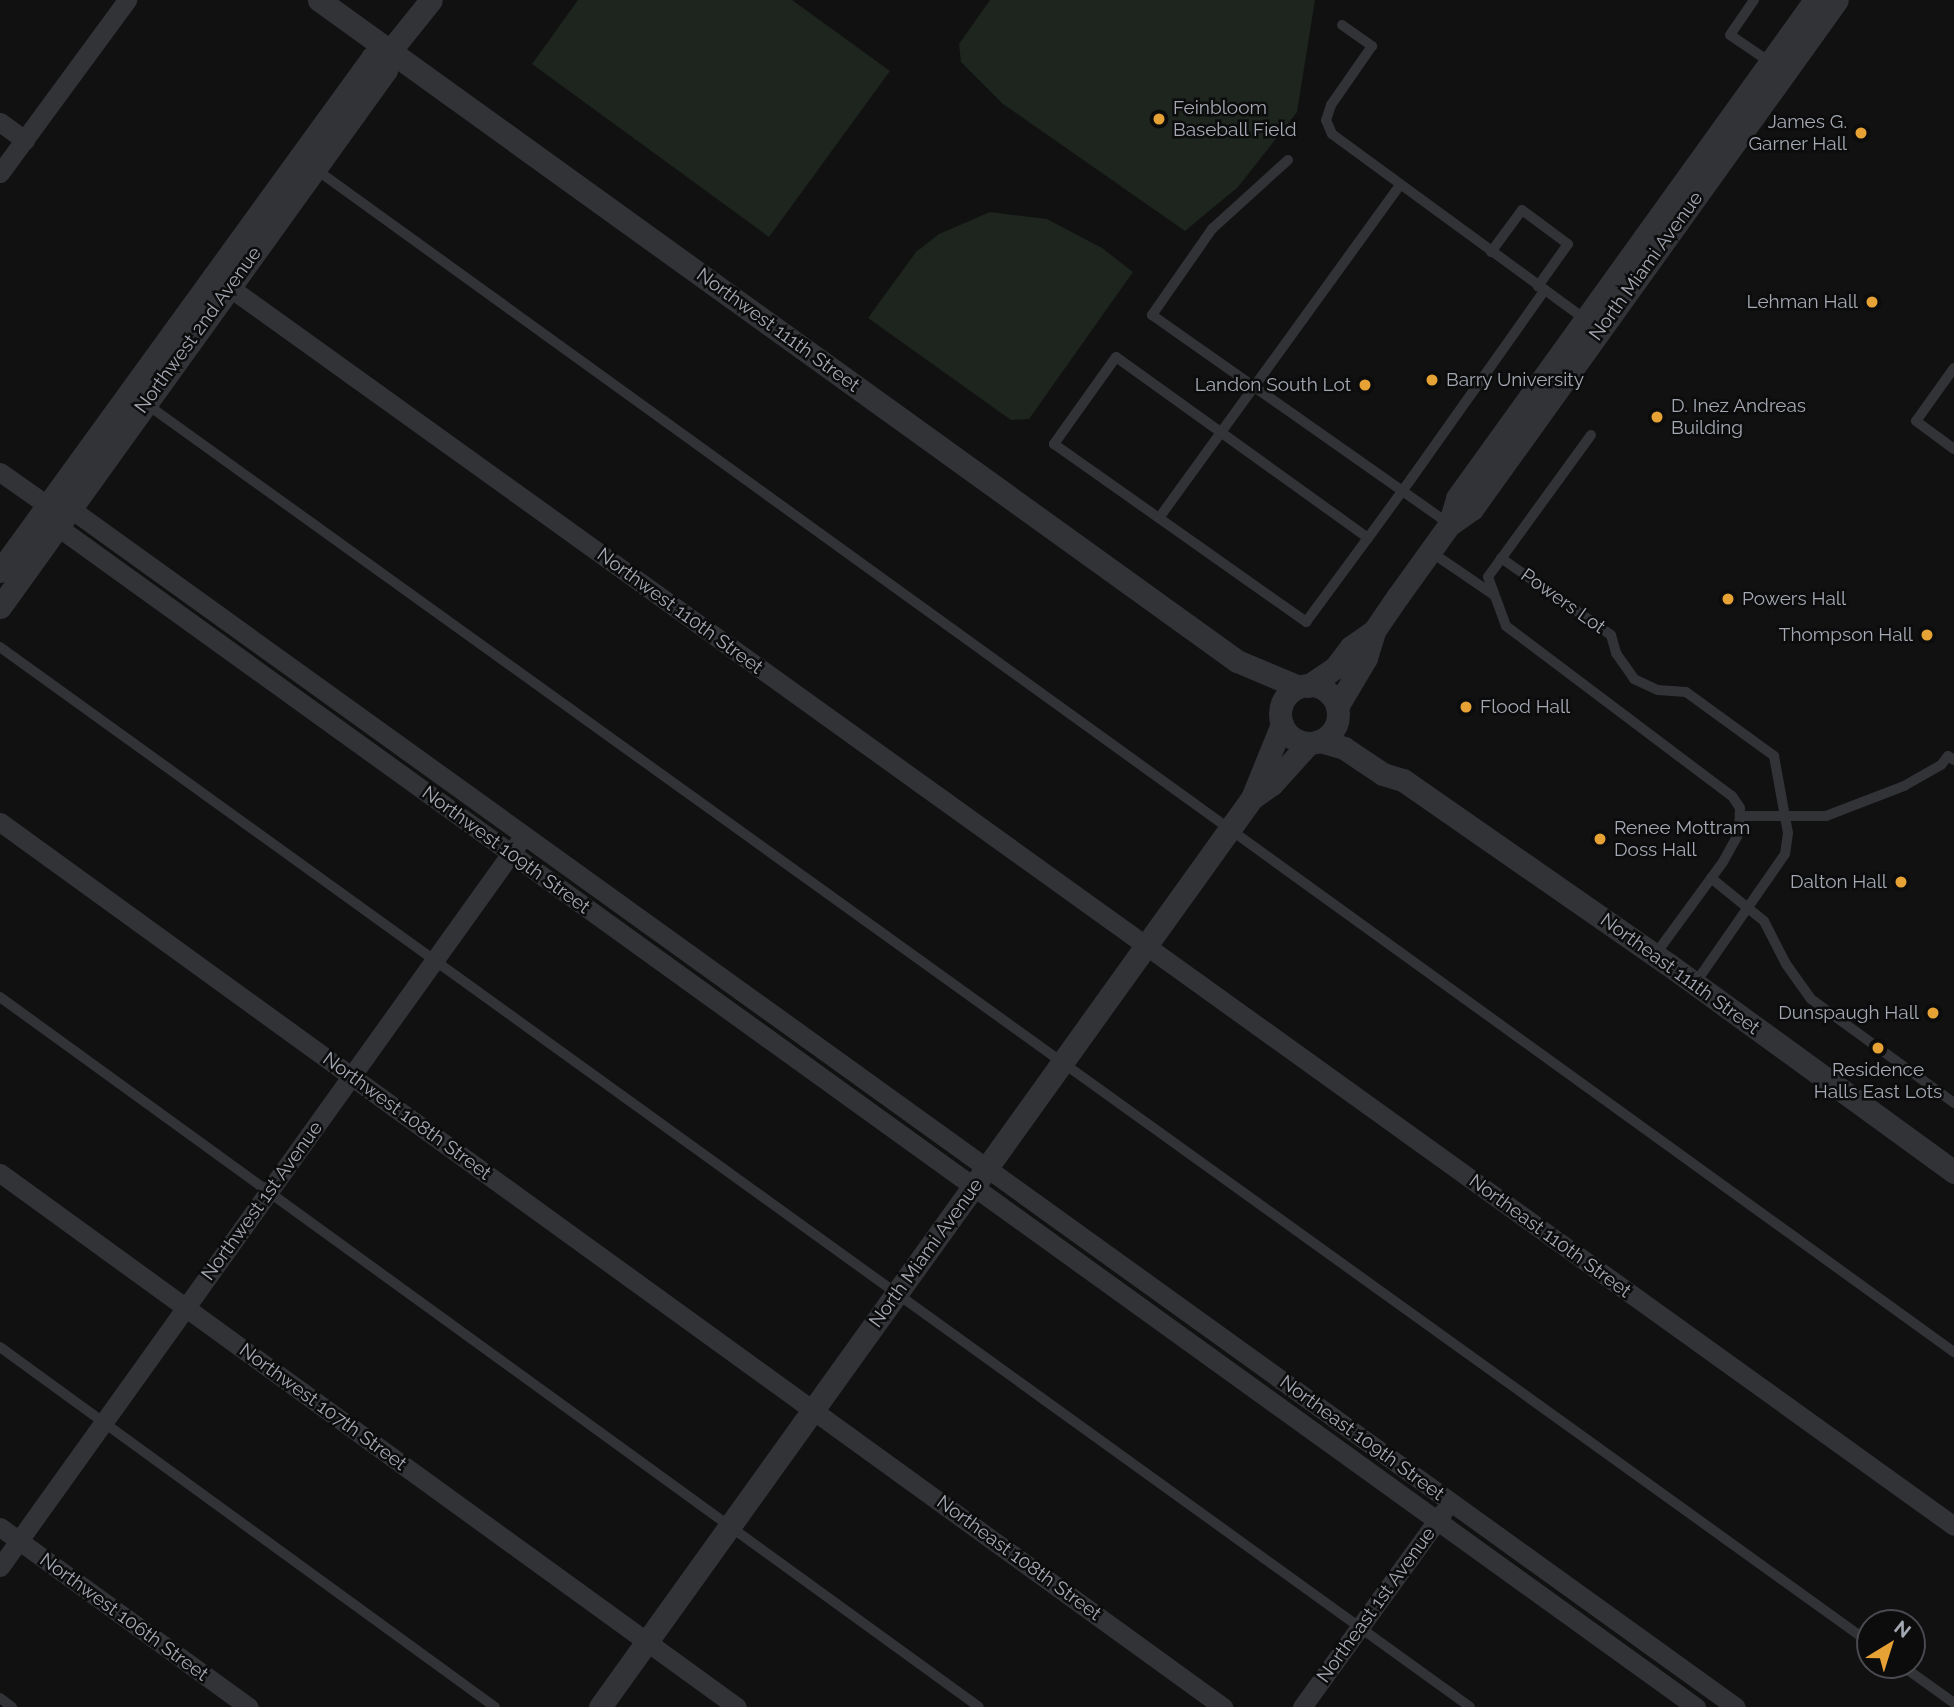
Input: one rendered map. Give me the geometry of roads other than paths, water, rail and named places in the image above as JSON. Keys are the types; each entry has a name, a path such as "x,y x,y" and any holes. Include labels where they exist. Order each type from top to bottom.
{"street":[{"path":"0,173 127,0"},
{"name":"Northwest 111th Street","path":"319,0 1237,661 1304,687"},
{"name":"Northwest 2nd Avenue","path":"0,607 64,518 138,398 306,163 372,58 390,51 431,0"},
{"name":"North Miami Avenue","path":"1778,68 1815,0"},
{"name":"North Miami Avenue","path":"1337,712 1366,658 1374,631 1449,525 1472,509 1593,325 1778,68 1837,0"},
{"path":"0,122 25,139"},
{"name":"Northwest 110th Street","path":"221,282 1147,946"},
{"name":"Northwest 2nd Avenue","path":"0,571 47,505 138,398"},
{"name":"Northwest 109th Street","path":"0,472 64,518 217,641 974,1188"},
{"name":"Northwest 109th Street","path":"64,518 229,623 988,1168"},
{"path":"217,641 229,623"},
{"name":"North Miami Avenue","path":"1304,687 1335,668 1351,647 1374,631"},
{"name":"Northwest 111th Street","path":"1237,661 1281,720"},
{"path":"1304,687 1323,689 1337,712 1332,732 1315,742 1293,738 1281,720 1283,702 1304,687"},
{"name":"Northeast 111th Street","path":"1337,712 1391,764 1403,780"},
{"name":"North Miami Avenue","path":"600,1707 1229,831 1251,798 1281,720"},
{"path":"354,740 367,722"},
{"name":"North Miami Avenue","path":"1251,798 1272,784 1315,742"},
{"name":"Northeast 111th Street","path":"1315,742 1344,748 1383,774 1403,780 1655,955 1954,1172"},
{"name":"Northwest 108th Street","path":"0,822 815,1409"},
{"name":"Northwest 1st Avenue","path":"0,1567 524,835"},
{"name":"Northeast 110th Street","path":"1147,946 1954,1526"},
{"path":"669,967 683,949"},
{"path":"821,1077 834,1058"},
{"name":"Northeast 109th Street","path":"988,1168 1593,1604 1726,1704"},
{"name":"Northwest 107th Street","path":"0,1172 737,1707"},
{"name":"Northeast 109th Street","path":"974,1188 1696,1707"},
{"path":"1159,1321 1174,1303"},
{"path":"1278,1406 1291,1387"},
{"name":"Northeast 108th Street","path":"815,1409 1223,1707"},
{"name":"Northeast 1st Avenue","path":"1302,1707 1451,1502"},
{"name":"Northwest 106th Street","path":"0,1527 249,1707"},
{"path":"1580,1623 1593,1604"}],"lane":[{"path":"1749,2 1730,35 1778,68"},
{"path":"1342,25 1372,46 1331,105 1326,120 1332,134 1345,147 1593,325"},
{"path":"1288,160 1212,229 1152,315 1449,525"},
{"path":"306,163 1954,1352"},
{"path":"1159,518 1399,186"},
{"path":"1368,538 1115,357 1054,444 1306,622 1368,538 1403,490 1568,244 1522,210 1491,252"},
{"path":"1954,368 1916,421 1954,447"},
{"path":"138,398 1856,1633"},
{"path":"1591,435 1488,577 1506,626 1732,796 1740,816 1739,833 1711,878 1655,955"},
{"path":"1430,552 1494,595"},
{"name":"Powers Lot","path":"1501,558 1611,635 1616,653 1634,679 1658,690 1686,692 1765,745 1774,756 1786,817 1785,854 1695,984"},
{"path":"0,647 1470,1707"},
{"path":"1740,816 1826,816 1860,806 1941,765 1948,756 1954,761"},
{"path":"1711,878 1764,921 1786,964 1811,999 1954,1103"},
{"path":"0,997 979,1707"},
{"path":"0,1347 495,1707"},
{"path":"1921,1679 1954,1703"},
{"path":"0,1698 12,1707"}],"place":[{"name":"Feinbloom Baseball Field","path":"1159,119"},
{"name":"James G. Garner Hall","path":"1861,133"},
{"name":"Lehman Hall","path":"1872,302"},
{"name":"Barry University","path":"1432,380"},
{"name":"Landon South Lot","path":"1365,385"},
{"name":"D. Inez Andreas Building","path":"1657,417"},
{"name":"Powers Hall","path":"1728,599"},
{"name":"Thompson Hall","path":"1927,635"},
{"name":"Flood Hall","path":"1466,707"},
{"name":"Renee Mottram Doss Hall","path":"1600,839"},
{"name":"Dalton Hall","path":"1901,882"},
{"name":"Dunspaugh Hall","path":"1933,1013"},
{"name":"Residence Halls East Lots","path":"1878,1048"}]}
